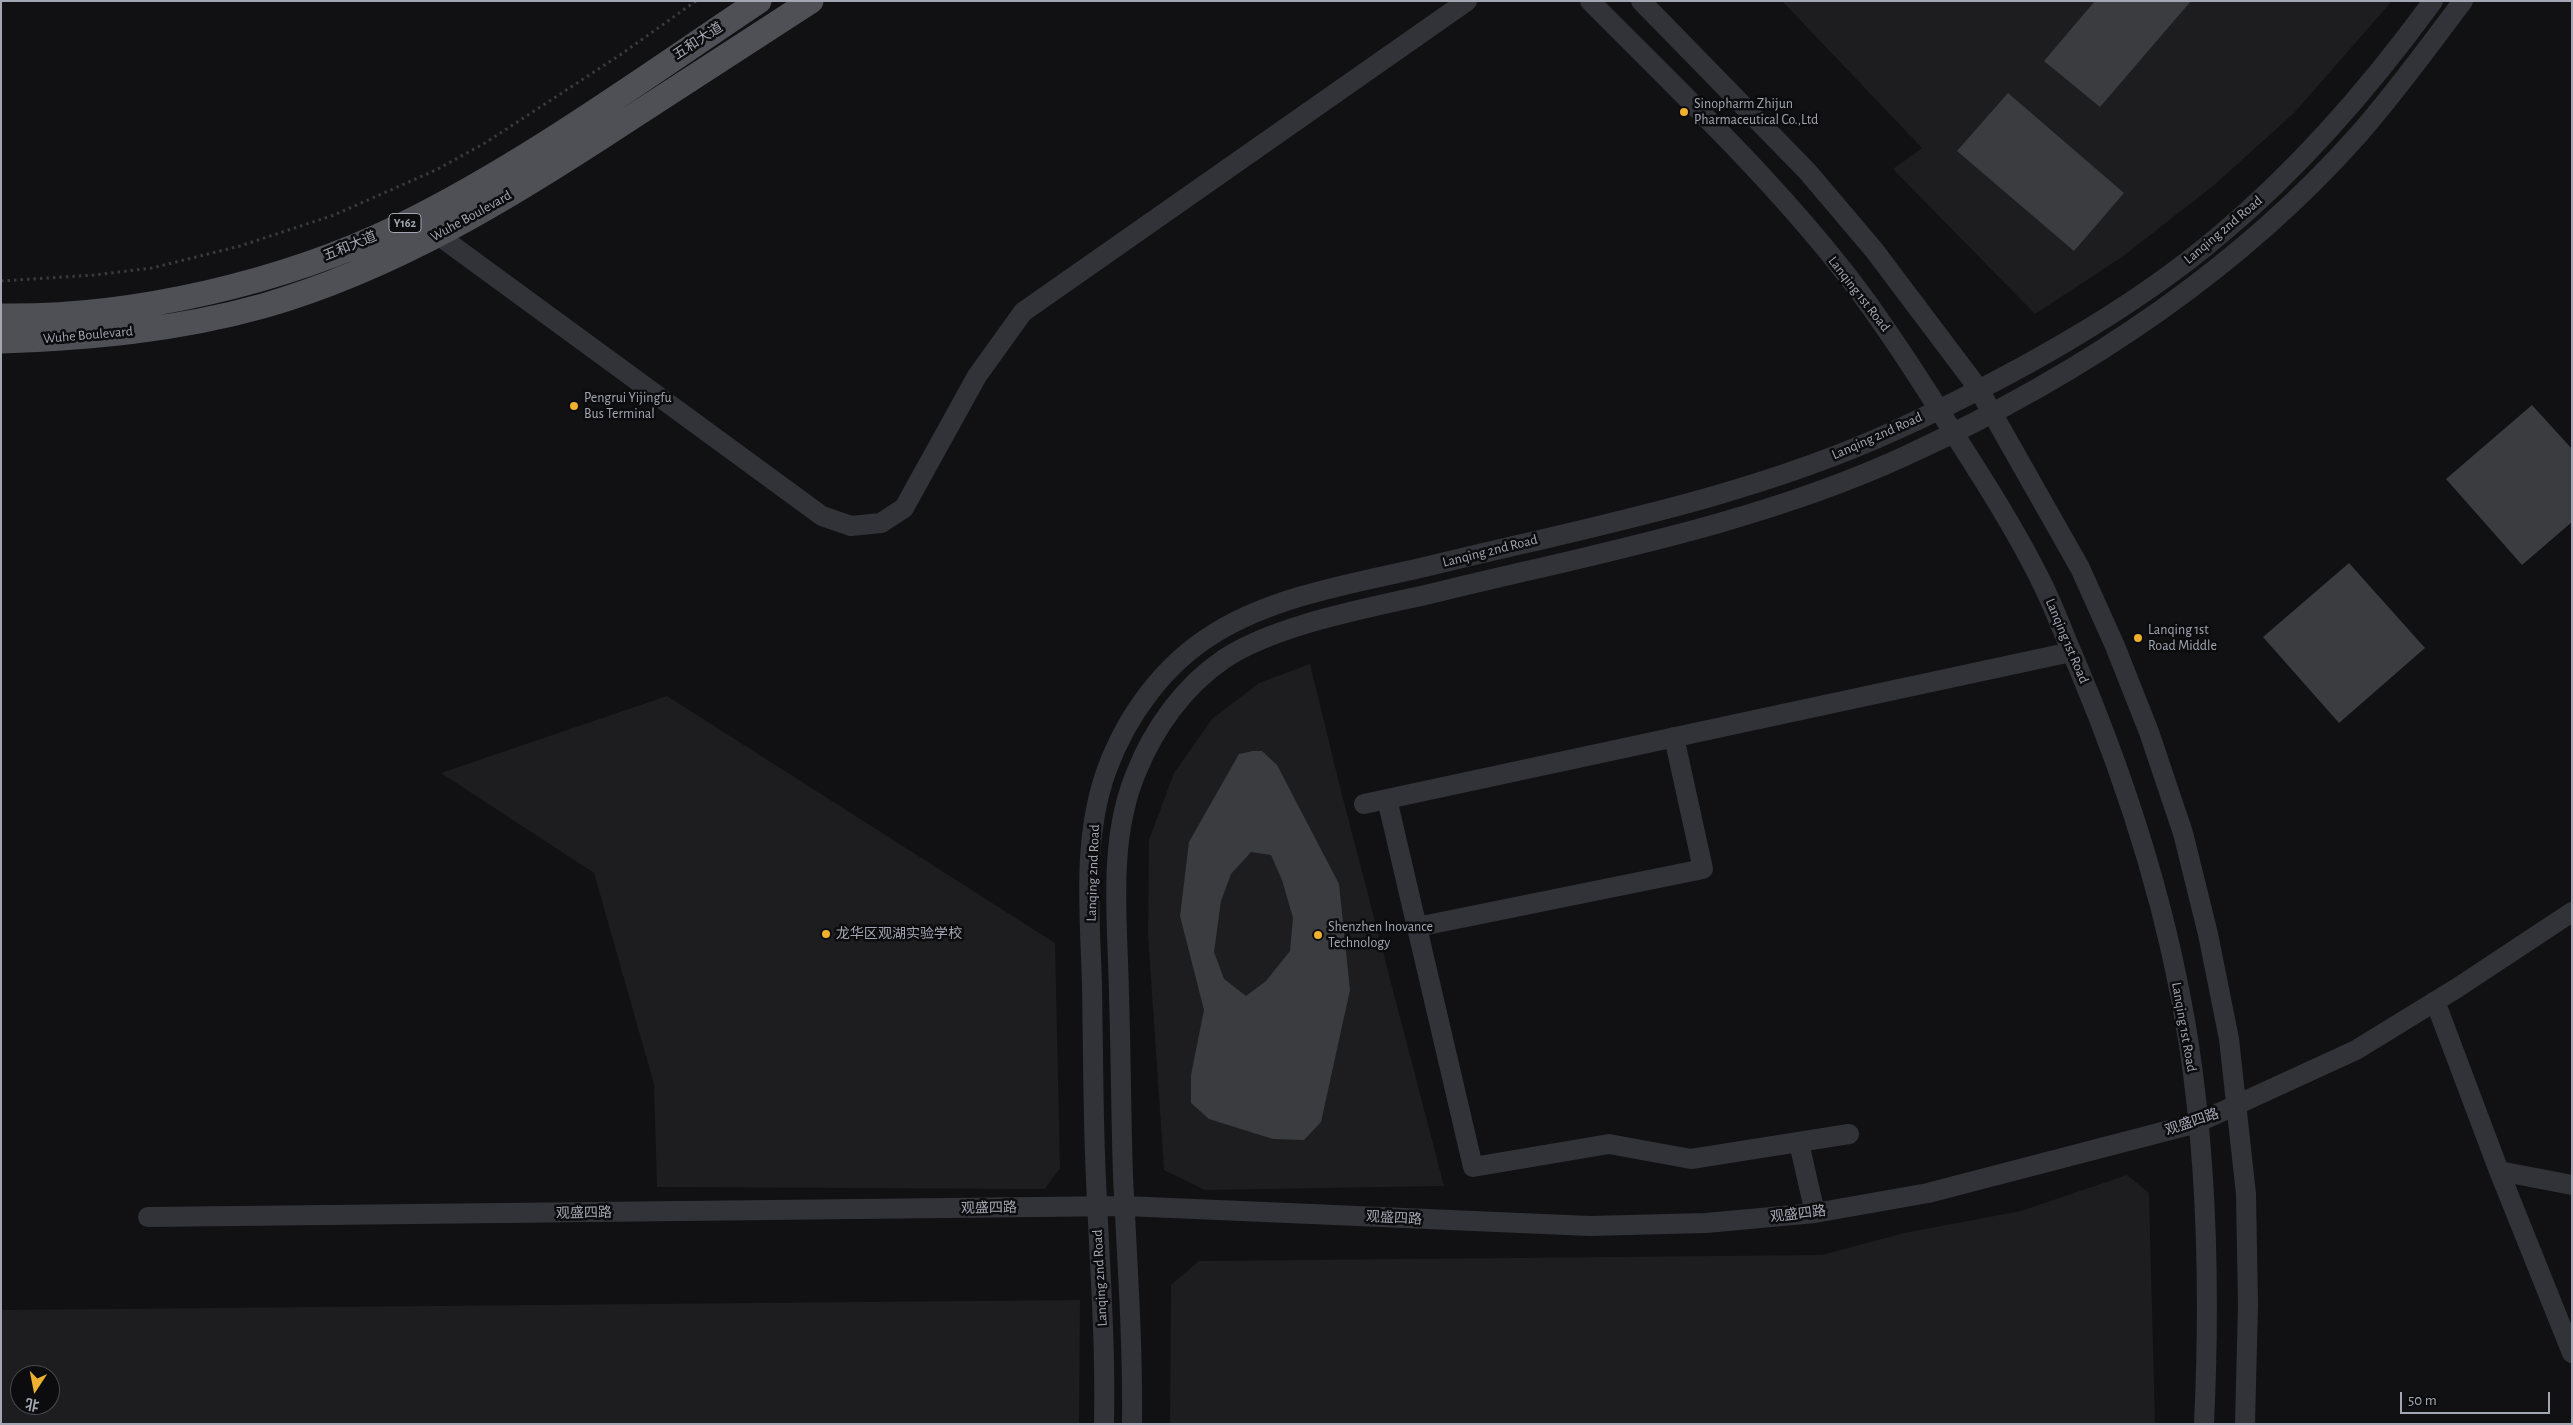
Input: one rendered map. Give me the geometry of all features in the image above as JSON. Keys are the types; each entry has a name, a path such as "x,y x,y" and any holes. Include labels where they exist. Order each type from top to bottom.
{"main road":[{"name":"五和大道","path":"1,316 26,316 131,307 225,288 322,258 356,244 414,218 512,163 759,1"},
{"name":"Wuhe Boulevard","path":"1,341 126,333 195,322 264,305 329,283 476,216 550,172 811,1"}],"street":[{"path":"438,234 822,516 851,526 881,523 904,508 977,376 1023,312 1467,1"},
{"name":"Lanqing 1st Road","path":"1590,1 1749,164 1805,226 1857,288 1899,347 1997,502 2039,578 2071,652 2111,746 2144,844 2168,943 2189,1045 2205,1197 2208,1305 2204,1424"},
{"path":"1641,1 1807,171 1874,250 1978,388 2080,568 2115,646 2149,732 2183,833 2208,934 2229,1039 2246,1194 2248,1305 2245,1424"},
{"name":"Lanqing 2nd Road","path":"1104,1424 1090,882 1094,822 1100,792 1120,740 1150,692 1173,666 1208,637 1233,622 1260,612 1328,590 1696,501 1832,457 1893,431 1978,388 2066,341 2175,270 2221,235 2319,141 2390,60 2433,1"},
{"name":"Lanqing 2nd Road","path":"1132,1424 1117,882 1121,827 1127,799 1146,752 1173,708 1198,680 1224,660 1246,647 1269,637 1335,617 1721,522 1842,483 1991,413 2080,364 2138,328 2210,274 2272,220 2318,178 2358,135 2402,82 2463,1"},
{"path":"1364,804 2071,652"},
{"path":"1416,927 1703,869 1674,737"},
{"path":"1386,799 1473,1167 1609,1144 1691,1158 1848,1134"},
{"name":"观盛四路","path":"148,1217 1125,1206 1590,1226 1706,1224 1815,1213 1928,1193 2197,1122 2236,1106 2356,1050 2572,912"},
{"path":"2435,1001 2499,1171 2572,1353"},
{"path":"1799,1143 1815,1213"},
{"path":"2499,1171 2572,1185"}],"path":[{"path":"1,281 152,268 240,246 334,215 436,170 485,144 620,56 696,1"}],"shaded area":[{"path":"1782,1 2392,1 2294,113 2213,186 2122,257 2035,314 1893,169 1922,148"},
{"path":"1310,664 1340,787 1444,1186 1205,1190 1164,1170 1148,934 1149,840 1174,773 1212,719 1259,683"},
{"name":"龙华区观湖实验学校","path":"667,696 1055,943 1060,1168 1045,1189 657,1187 654,1084 594,873 441,773"},
{"path":"2127,1175 2149,1193 2155,1424 1170,1424 1171,1285 1199,1261 1822,1255 1904,1233 2021,1211"},
{"path":"1080,1300 1079,1424 1,1424 1,1310"}],"building":[{"path":"2095,1 2191,1 2100,107 2044,61"},
{"path":"2008,93 2124,193 2074,251 1957,151"},
{"path":"2532,405 2572,449 2572,522 2522,565 2446,479"},
{"path":"2349,563 2425,648 2339,723 2263,637"},
{"name":"Shenzhen Inovance Technology","path":"1262,751 1277,765 1339,884 1350,990 1321,1122 1304,1140 1273,1139 1209,1119 1191,1103 1191,1075 1204,1010 1180,916 1189,842 1239,754","holes":["1251,852 1271,855 1282,880 1293,918 1290,951 1266,981 1246,996 1224,979 1214,952 1221,901 1231,874"]}],"place":[{"name":"Sinopharm Zhijun Pharmaceutical Co.,Ltd","path":"1684,112"},
{"name":"Pengrui Yijingfu Bus Terminal","path":"574,406"},
{"name":"Lanqing 1st Road Middle","path":"2138,638"},
{"name":"龙华区观湖实验学校","path":"826,934"},
{"name":"Shenzhen Inovance Technology","path":"1318,935"}]}
